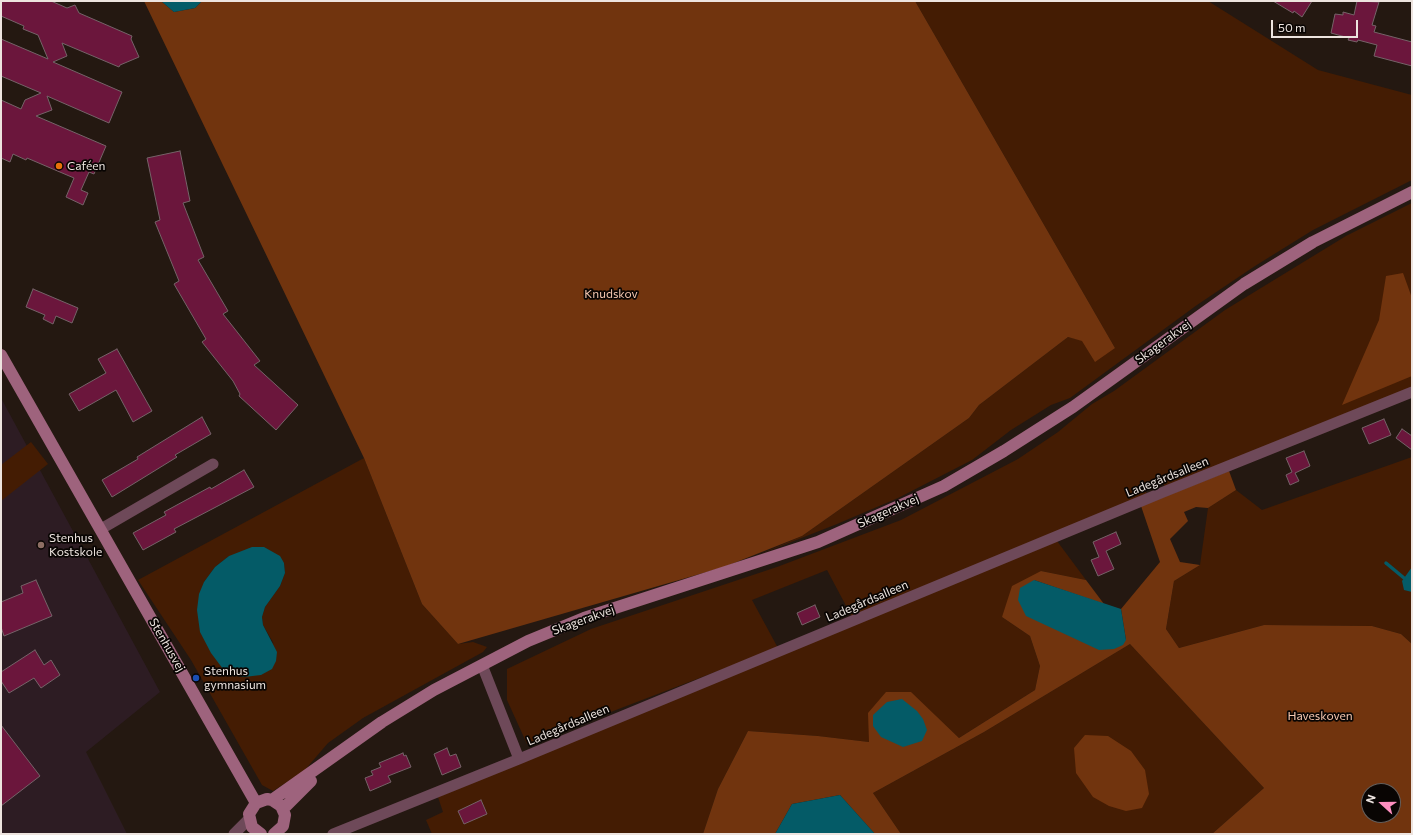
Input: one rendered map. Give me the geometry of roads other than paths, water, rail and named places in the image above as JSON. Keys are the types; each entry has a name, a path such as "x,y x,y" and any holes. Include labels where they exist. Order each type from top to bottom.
{"street":[{"name":"Skagerakvej","path":"272,800 330,761 382,722 434,690 528,641 584,618 818,542 944,486 1004,451 1073,407 1244,284 1313,242 1412,192"},
{"name":"Stenhusvej","path":"1,355 256,803"},
{"name":"Ladegårdsalleen","path":"332,834 519,759 1154,496 1412,392"},
{"path":"101,529 213,464"},
{"path":"482,665 519,759"},
{"name":"Skagerakvej","path":"283,810 330,761"},
{"path":"234,834 249,819 251,810 256,803 267,799 272,800 283,810 285,820 279,832"},
{"path":"249,819 257,834"}],"water":[{"path":"161,1 202,1 195,8 174,12"},
{"path":"252,547 264,547 280,556 284,563 285,573 280,586 265,607 262,617 263,625 277,652 276,661 272,669 261,675 244,677 232,675 223,669 211,653 200,632 197,610 199,594 204,582 215,567 229,556"},
{"path":"1412,567 1412,592 1404,590 1402,581"},
{"path":"1034,580 1121,609 1126,640 1123,645 1114,649 1099,650 1026,616 1018,600 1020,588"},
{"path":"902,699 917,711 923,719 927,730 922,741 903,747 881,737 873,726 873,715 887,702"},
{"path":"840,795 875,834 775,834 792,804"}],"waterway":[{"path":"1386,563 1404,578"}],"place":[{"name":"Caféen","path":"59,166"},
{"name":"Stenhus Kostskole","path":"41,545"},
{"name":"Stenhus gymnasium","path":"196,678"}],"park label":[{"name":"Knudskov","path":"611,294"},
{"name":"Haveskoven","path":"1320,716"}]}
